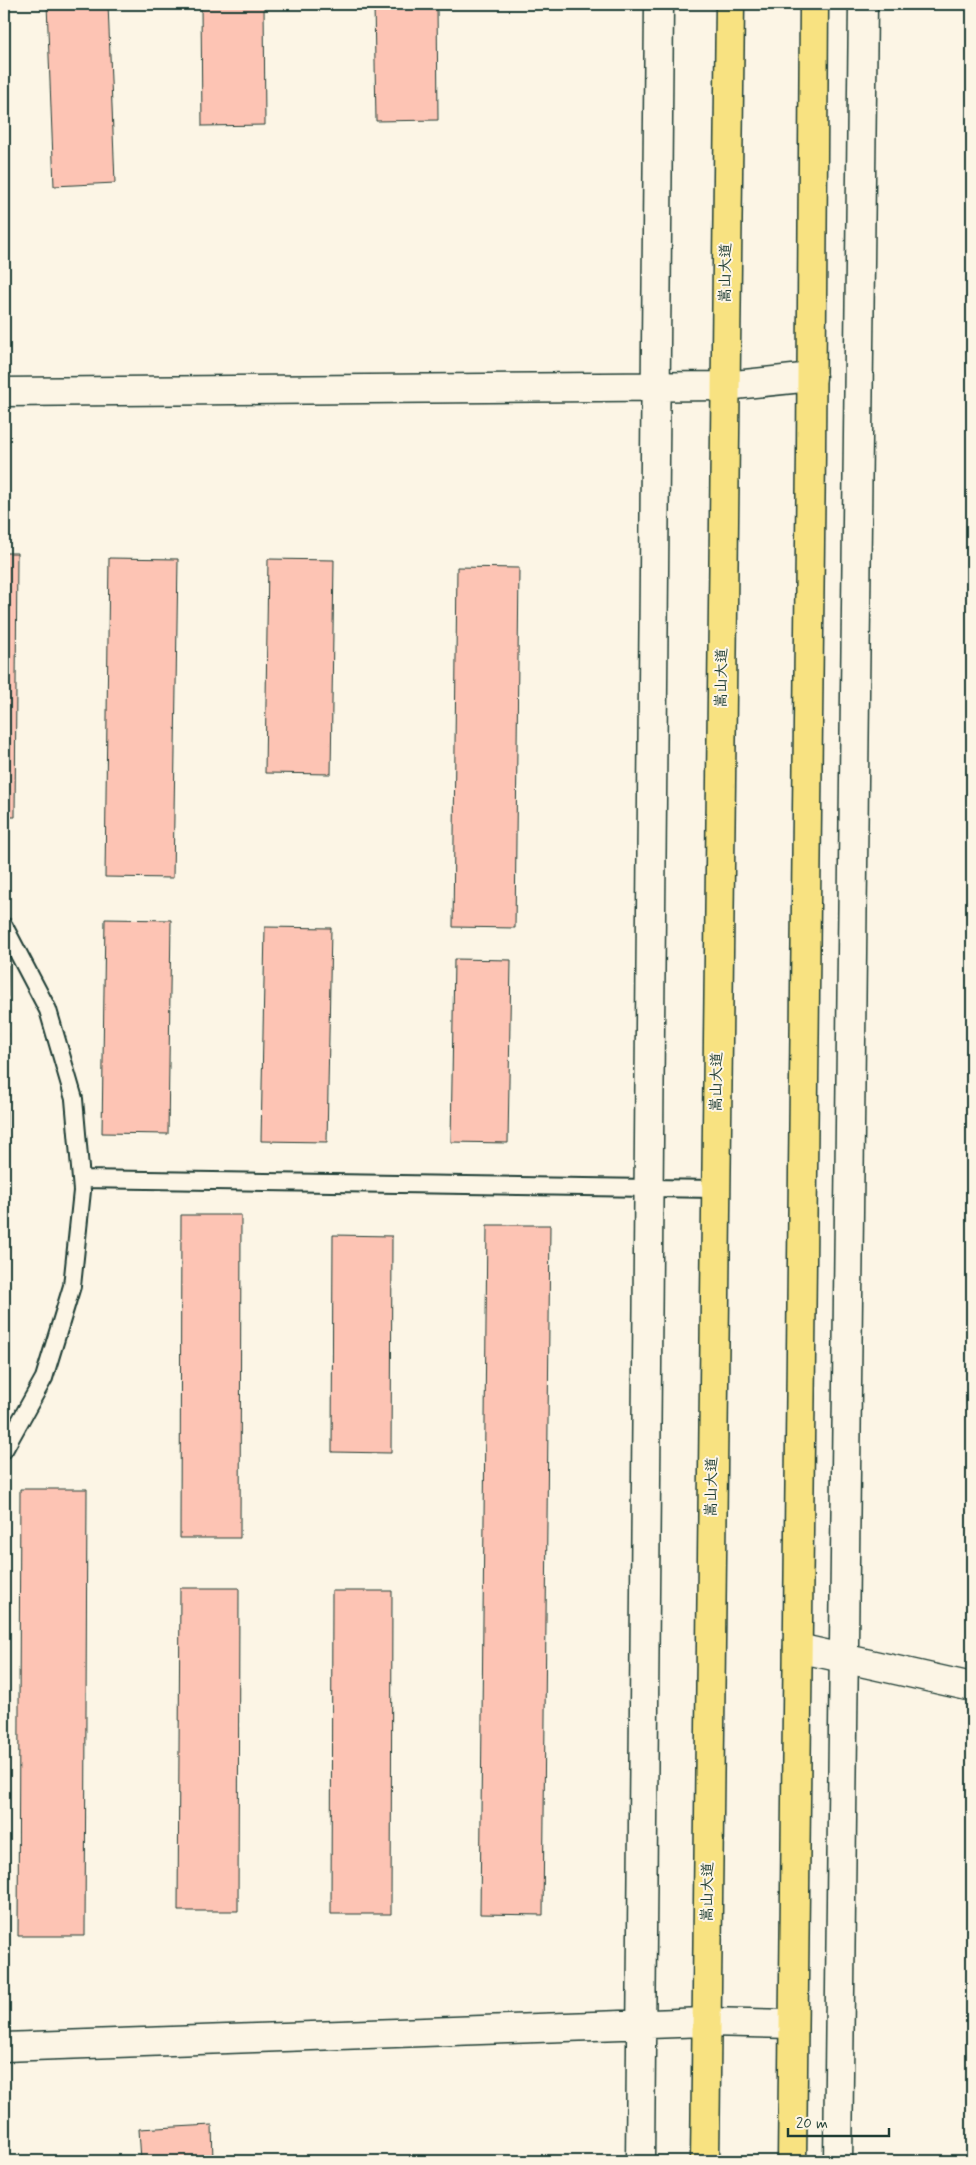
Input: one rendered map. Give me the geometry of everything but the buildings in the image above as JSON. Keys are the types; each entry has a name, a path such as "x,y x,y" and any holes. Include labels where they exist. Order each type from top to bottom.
{"main road":[{"path":"640,2161 660,4"},
{"name":"嵩山大道","path":"704,2161 730,4"},
{"path":"792,2161 812,377 814,4"},
{"path":"838,2161 863,4"},
{"path":"4,392 725,386 812,377"},
{"path":"798,1648 972,1688"},
{"path":"4,2048 706,2022 793,2024"}],"lane":[{"path":"4,926 48,1010 74,1099 82,1191 72,1286 44,1378 4,1450"},
{"path":"81,1179 716,1189"}]}
